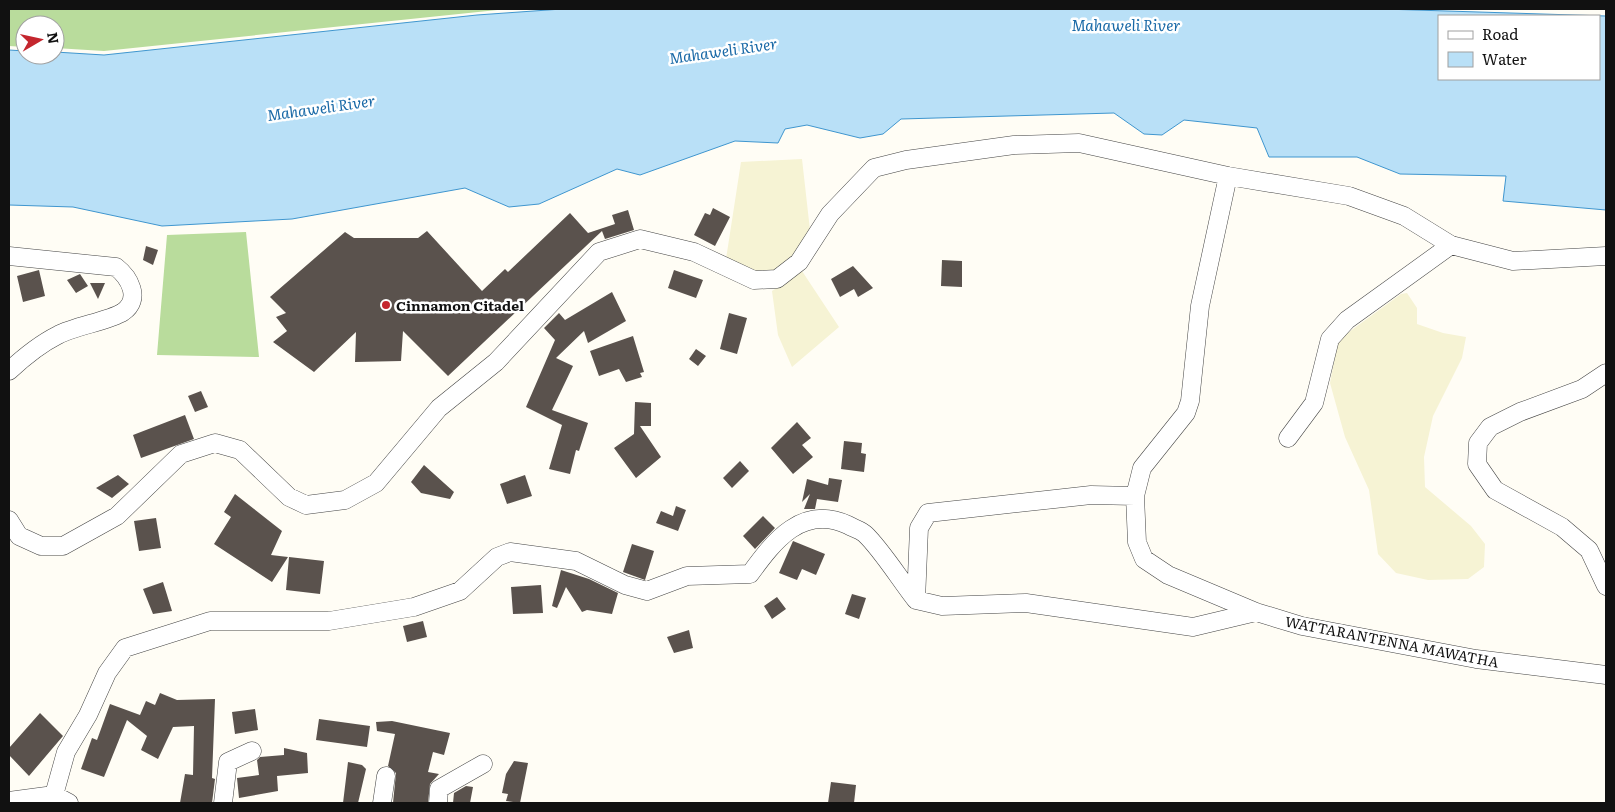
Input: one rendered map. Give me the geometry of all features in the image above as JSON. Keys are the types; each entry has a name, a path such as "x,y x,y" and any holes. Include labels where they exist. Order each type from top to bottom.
{"street":[{"path":"9,520 19,536 41,546 63,546 117,516 181,454 215,443 240,450 289,497 306,505 345,500 376,483 439,408 496,362 599,252 640,239 694,252 754,280 777,279 799,262 830,214 874,168 906,160 1014,145 1079,142 1228,176 1349,196 1404,216 1451,244 1513,261 1606,256"},
{"name":"WATTARANTENNA MAWATHA","path":"1228,176 1200,306 1190,401 1186,413 1142,468 1134,496 1136,542 1144,559 1168,575 1256,612 1302,626 1476,659 1606,675"},
{"path":"1288,438 1314,403 1330,339 1347,320 1451,244"},
{"path":"9,256 116,268 127,275 132,287 131,300 124,311 59,334 34,349 9,371"},
{"path":"1606,373 1582,388 1520,412 1490,427 1478,443 1477,464 1495,490 1562,527 1588,550 1606,586"},
{"path":"916,600 919,528 928,512 1091,495 1134,496"},
{"path":"54,795 66,752 88,715 107,673 125,648 210,621 329,622 414,607 460,591 497,557 510,552 576,561 625,585 647,592 687,576 750,574 772,544 795,524 823,519 839,521 864,533 916,600 942,606 1034,604 1193,627 1256,612"},
{"path":"223,803 228,762 252,751"},
{"path":"438,803 440,789 483,764"},
{"path":"382,803 386,776"},
{"path":"9,801 54,795 70,803"}],"shaded area":[{"path":"802,159 811,239 785,269 756,276 726,259 741,162"},
{"path":"802,271 839,327 792,367 778,335 772,291"},
{"path":"1407,293 1417,308 1417,324 1443,333 1466,337 1462,358 1433,416 1424,457 1425,487 1471,526 1485,544 1484,567 1468,579 1428,580 1396,573 1378,554 1369,490 1345,437 1330,383 1338,340 1401,294"}],"green space":[{"path":"9,9 507,9 104,51 65,49 65,15 15,15 15,46 9,46"},
{"path":"246,232 259,357 157,355 167,235"}],"water":[{"name":"Mahaweli River","path":"562,9 1383,9 1574,15 1438,15 1438,80 1600,80 1600,16 1606,16 1606,210 1503,201 1506,176 1400,174 1357,157 1269,157 1257,128 1184,120 1162,135 1144,134 1114,113 901,119 883,134 860,138 807,125 785,129 778,143 735,141 640,175 617,169 539,204 509,207 465,188 292,219 162,226 73,207 9,205 9,50 15,50 15,65 65,65 65,53 104,55 477,15"}],"building":[{"path":"713,208 730,217 715,246 694,235 705,213 710,215"},
{"name":"Cinnamon Citadel","path":"628,210 634,230 605,239 602,231 448,376 403,331 401,361 355,362 356,332 314,372 273,342 287,331 276,317 286,313 270,297 345,232 354,238 418,238 427,231 482,291 505,269 508,272 570,213 588,233 615,224 612,215"},
{"path":"146,246 158,250 153,265 143,260"},
{"path":"942,260 962,261 962,287 941,286"},
{"path":"853,266 873,288 858,297 854,289 840,297 831,279"},
{"path":"39,270 45,296 23,302 17,276"},
{"path":"674,270 703,280 696,298 668,288"},
{"path":"80,274 88,286 76,293 67,280"},
{"path":"90,283 105,283 98,299"},
{"path":"612,292 626,321 588,343 584,331 556,358 573,366 552,410 588,423 579,451 576,450 570,474 549,469 562,425 526,407 555,340 544,328 559,313 565,320"},
{"path":"729,313 747,318 737,354 720,349"},
{"path":"633,336 644,372 640,373 642,377 626,382 619,369 599,376 590,351"},
{"path":"696,349 706,356 698,366 689,359"},
{"path":"201,391 208,407 195,412 188,396"},
{"path":"635,402 651,403 651,426 640,426 661,457 636,478 614,448 634,434"},
{"path":"185,415 194,439 141,458 133,435"},
{"path":"797,422 811,438 802,445 813,457 793,474 771,448"},
{"path":"844,441 862,443 861,453 866,454 864,472 841,469"},
{"path":"740,461 749,471 732,488 723,478"},
{"path":"424,465 454,492 450,499 421,493 411,482"},
{"path":"118,475 129,484 112,498 96,488"},
{"path":"525,475 532,496 507,504 500,484"},
{"path":"829,478 842,480 838,502 817,499 815,509 804,509 810,494 802,502 807,479 828,485"},
{"path":"235,494 282,531 271,555 288,557 272,582 214,544 231,517 224,512"},
{"path":"676,506 686,510 678,531 656,523 661,511 673,516"},
{"path":"763,516 775,528 755,549 743,536"},
{"path":"156,518 161,548 139,551 134,521"},
{"path":"793,541 825,554 816,575 802,569 797,580 779,573"},
{"path":"632,544 654,551 645,580 623,572"},
{"path":"289,557 324,561 320,594 286,590"},
{"path":"561,570 589,579 618,593 612,614 587,610 582,612 566,587 557,608 552,606"},
{"path":"163,582 172,611 153,614 143,589"},
{"path":"541,585 543,613 513,614 511,587"},
{"path":"852,594 866,598 859,619 845,614"},
{"path":"777,597 786,609 772,619 764,606"},
{"path":"423,621 427,637 407,642 403,626"},
{"path":"689,630 693,648 674,653 667,637"},
{"path":"160,693 177,700 215,699 212,778 215,779 212,803 180,803 185,774 193,775 194,726 173,727 158,759 141,750 147,736 127,720 104,777 81,769 92,738 97,740 110,704 140,715 146,701 155,705"},
{"path":"255,709 258,730 235,734 232,712"},
{"path":"40,713 63,736 29,776 9,755 9,748"},
{"path":"319,719 370,726 367,747 316,740"},
{"path":"392,721 450,733 444,755 433,752 428,772 439,774 430,784 428,803 393,803 396,773 388,766 395,734 377,731 376,722"},
{"path":"284,748 307,753 308,773 277,776 278,791 239,798 237,778 259,775 257,760 260,757 284,755"},
{"path":"514,761 528,763 520,803 506,801 508,794 502,793 506,774"},
{"path":"348,762 362,765 366,769 358,803 343,803"},
{"path":"831,782 856,785 854,803 828,803"},
{"path":"466,786 473,787 470,803 453,803 454,793"}],"place":[{"name":"Cinnamon Citadel","path":"386,305"}]}
